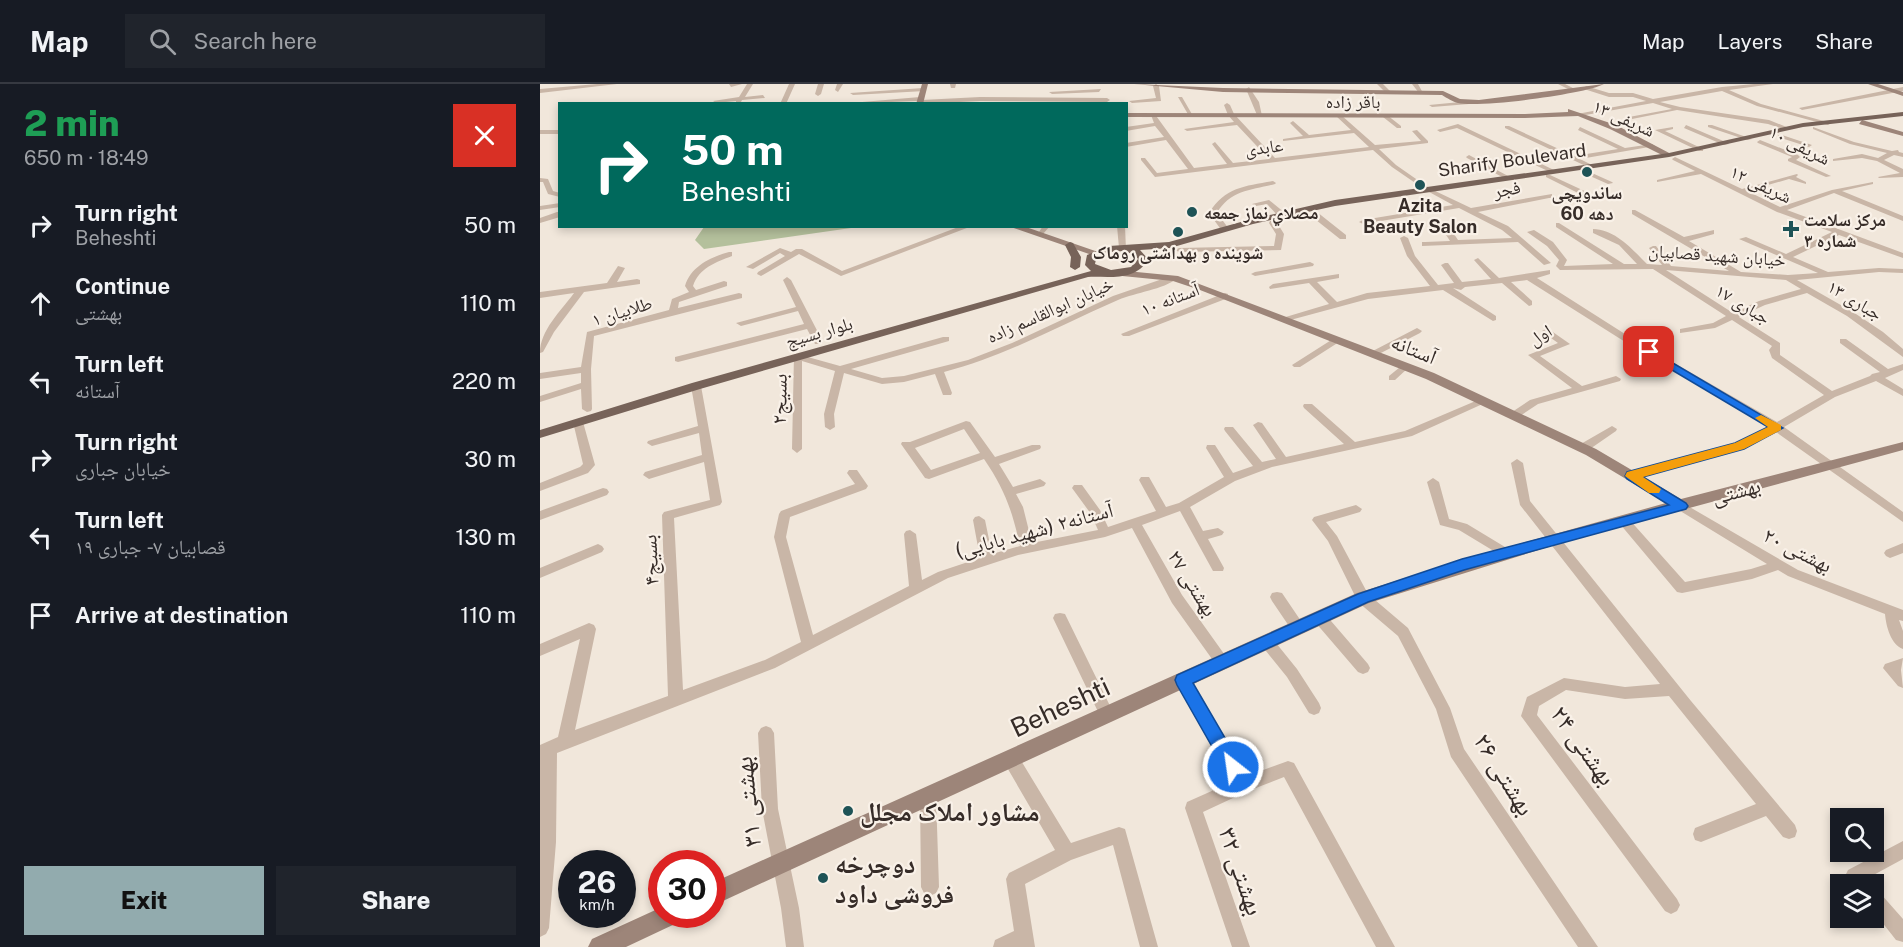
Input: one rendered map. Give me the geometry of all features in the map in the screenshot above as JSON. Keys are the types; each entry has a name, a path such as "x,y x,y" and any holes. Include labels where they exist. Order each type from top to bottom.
{"main road":[{"name":"Sharify Boulevard","path":"1096,255 1126,248 1172,249 1274,223 1429,190 1672,157 1828,123 1903,116"},
{"name":"Sharify Boulevard","path":"1672,157 1738,143 1760,141 1783,132 1903,116"},
{"name":"Sharify Boulevard","path":"1142,263 1172,249 1225,230 1282,214 1506,177 1550,174"},
{"path":"1070,245 1076,257 1075,267"},
{"path":"1126,248 1139,253 1142,263"},
{"path":"1096,255 1098,270 1114,273"},
{"name":"بلوار بسیج","path":"540,424 1075,267 1096,255"},
{"name":"بلوار بسیج","path":"540,435 696,386 1069,279 1087,274 1114,273 1136,268 1142,263"}],"street":[{"path":"540,92 614,84"},
{"path":"731,84 739,84"},
{"path":"739,101 750,84"},
{"path":"784,102 792,84"},
{"path":"818,94 821,84"},
{"path":"1137,84 1249,89 1274,86 1328,87 1443,93 1469,102"},
{"path":"1380,84 1387,91"},
{"path":"1415,84 1421,92"},
{"path":"1561,84 1574,90"},
{"path":"1432,105 1532,97 1601,84"},
{"path":"1580,114 1734,86 1770,84"},
{"path":"1871,84 1903,94"},
{"path":"1131,101 1159,100 1156,86"},
{"path":"853,93 924,87 919,101"},
{"path":"1586,88 1610,95 1633,95 1679,109 1770,122 1783,132 1809,145"},
{"path":"1249,89 1260,115"},
{"path":"1722,89 1759,105 1828,123"},
{"path":"1802,108 1903,89"},
{"path":"980,99 999,95 1099,90"},
{"path":"716,101 739,101 763,97"},
{"path":"1532,97 1551,104"},
{"path":"1180,98 1191,115"},
{"path":"893,102 980,99 1107,100"},
{"path":"1227,105 1238,123 1274,161"},
{"name":"شریفی ۱۳","path":"1561,107 1652,146 1672,157"},
{"path":"1632,117 1679,109"},
{"name":"باقر زاده","path":"1128,115 1580,114"},
{"path":"1154,115 1157,124 1193,171"},
{"path":"1283,319 1367,296 1529,278 1547,268 1505,228 1429,190 1394,166 1339,116"},
{"path":"1385,116 1398,127"},
{"path":"1642,123 1658,121"},
{"path":"1862,122 1903,134"},
{"path":"1187,129 1238,123"},
{"path":"1293,123 1308,137"},
{"path":"1128,129 1157,124"},
{"path":"1440,130 1458,126 1587,194"},
{"path":"1650,126 1701,150"},
{"path":"1710,126 1738,143"},
{"path":"1507,127 1574,158 1610,183"},
{"path":"1686,127 1738,143"},
{"path":"1658,130 1671,128"},
{"path":"1815,128 1852,143 1903,155"},
{"path":"1580,129 1624,150"},
{"path":"1285,140 1356,131"},
{"name":"عابدی","path":"1143,159 1155,175 1426,142 1415,131"},
{"path":"541,133 558,132"},
{"path":"1128,145 1168,138"},
{"name":"شریفی ۱۰","path":"1760,141 1797,157 1790,160 1828,176"},
{"path":"1215,144 1232,166"},
{"path":"1574,158 1652,146"},
{"path":"1878,160 1903,148"},
{"path":"1835,160 1862,156 1878,160 1903,173"},
{"path":"1469,157 1506,177"},
{"name":"شریفی ۱۲","path":"1672,157 1780,210 1903,256"},
{"path":"1659,181 1702,172"},
{"path":"1881,177 1903,173"},
{"path":"1741,190 1792,176 1804,183"},
{"path":"540,180 546,180 550,193 558,195"},
{"path":"1225,230 1213,213 1221,200 1233,190 1273,183"},
{"path":"1780,210 1834,191 1871,183"},
{"path":"1834,191 1903,219"},
{"name":"فجر","path":"1469,211 1550,196"},
{"path":"1256,204 1269,202 1282,214"},
{"path":"540,208 558,205"},
{"path":"1364,222 1458,206"},
{"path":"1868,212 1880,210"},
{"path":"1635,212 1741,274"},
{"path":"1893,215 1903,212"},
{"path":"1314,214 1342,237"},
{"path":"540,221 558,215"},
{"path":"1255,274 1278,248 1280,234 1274,223"},
{"path":"1559,225 1623,267"},
{"path":"1445,227 1456,243"},
{"path":"761,274 799,251 841,274 964,228"},
{"path":"1018,228 1096,255"},
{"path":"1121,228 1126,248"},
{"path":"1045,230 1096,255"},
{"name":"جباری ۱۷","path":"1596,231 1622,243 1650,267 1777,345 1774,356 1831,395"},
{"path":"1531,232 1550,244 1563,260 1562,267"},
{"path":"1683,240 1711,232"},
{"path":"1787,257 1838,232"},
{"path":"1404,238 1411,256 1442,289 1493,318"},
{"path":"1743,238 1828,274"},
{"path":"1425,244 1520,240"},
{"path":"1883,249 1903,245"},
{"path":"1653,248 1669,269"},
{"path":"1172,249 1310,264"},
{"path":"750,267 780,250 792,256"},
{"path":"724,284 694,293 689,286 691,278 704,266 729,254"},
{"path":"1478,260 1529,303"},
{"path":"1142,263 1174,278"},
{"path":"1445,265 1461,287"},
{"name":"خیابان شهید قصابیان","path":"1547,268 1557,273 1562,267 1650,267 1788,278 1879,270 1903,271"},
{"path":"610,286 621,268"},
{"name":"آستانه","path":"1114,273 1174,278 1405,366 1583,448 1681,506"},
{"path":"1274,286 1336,276"},
{"name":"خیابان ابوالقاسم زاده","path":"840,369 882,381 971,362 1015,345 1116,298 1174,278"},
{"path":"1529,278 1777,428 1903,518"},
{"name":"جباری ۱۳","path":"1788,278 1857,319 1903,354"},
{"path":"787,280 818,342"},
{"path":"1311,280 1335,305"},
{"path":"540,295 637,282"},
{"path":"540,350 550,332 581,290"},
{"path":"1683,331 1701,329 1762,303 1807,290"},
{"name":"طلابیان ۱","path":"586,369 590,334 673,312 675,301 694,293"},
{"path":"673,312 738,296"},
{"name":"آستانه ۱۰","path":"1126,334 1225,296"},
{"path":"741,323 801,308"},
{"path":"678,359 810,325"},
{"path":"1372,354 1417,331"},
{"name":"اول","path":"1547,331 1565,344 1533,355 1580,389"},
{"path":"830,427 829,414 840,369 946,339"},
{"path":"1297,365 1336,340"},
{"path":"1843,341 1886,372"},
{"name":"بسیج۲","path":"797,449 797,357 840,369"},
{"path":"1392,378 1405,366"},
{"path":"1632,476 1739,446 1777,428 1831,395 1903,367"},
{"path":"540,376 586,369 587,409"},
{"path":"939,370 947,393"},
{"path":"1875,376 1903,393"},
{"path":"1513,416 1534,402 1616,379"},
{"path":"540,399 587,384"},
{"name":"بسیج۴","path":"676,700 668,516 716,502 696,386"},
{"name":"آستانه۲ (شهید بابایی)","path":"544,752 565,741 770,664 943,575 1027,548 1105,533 1183,506 1231,478 1283,461 1408,434 1482,402"},
{"path":"1308,406 1353,446"},
{"path":"540,487 584,470 589,465 578,422"},
{"path":"1027,548 1017,507 1010,492 990,458 966,423 907,446 929,475 990,458 1036,447"},
{"path":"1258,425 1283,461"},
{"path":"652,443 704,428"},
{"path":"1229,429 1260,468"},
{"path":"1583,448 1612,429"},
{"name":"بهشتی","path":"1363,598 1462,565 1554,539 1903,446"},
{"path":"1211,448 1231,478"},
{"path":"649,474 708,457"},
{"path":"1517,464 1524,502 1789,831"},
{"path":"808,643 780,537 785,514 862,486 853,473"},
{"path":"1144,480 1163,513"},
{"path":"1433,482 1444,522 1463,527 1506,553"},
{"path":"1010,492 1040,483"},
{"path":"1078,488 1096,513 1105,533"},
{"path":"540,516 603,492"},
{"path":"1183,506 1198,537 1218,568"},
{"name":"بهشتی ۲۰","path":"1681,506 1793,573 1897,614"},
{"path":"1356,509 1318,520 1333,539 1363,598"},
{"path":"979,520 987,560"},
{"path":"1624,521 1682,588 1752,574 1778,565"},
{"name":"بهشتی ۲۷","path":"1135,522 1177,598 1222,662"},
{"path":"1198,537 1218,532"},
{"path":"910,534 916,589"},
{"path":"540,573 598,549"},
{"path":"1890,553 1903,549"},
{"path":"1277,597 1298,628"},
{"name":"Beheshti","path":"779,864 1363,598"},
{"name":"بهشتی ۲۶","path":"1363,598 1403,632 1443,708 1457,752 1589,947"},
{"path":"1897,614 1893,627 1903,643"},
{"path":"1060,618 1107,715"},
{"path":"1320,618 1363,669"},
{"path":"540,650 589,629 565,741"},
{"path":"1267,642 1292,673 1314,708"},
{"path":"1903,664 1890,668 1903,682"},
{"path":"1183,680 1243,784 1288,768 1386,947"},
{"name":"بهشتی ۲۴","path":"1671,905 1529,716 1532,702 1564,684 1625,693 1672,688"},
{"name":"بهشتی ۳۱","path":"766,734 770,809 779,864 790,908 795,947"},
{"path":"540,928 544,752"},
{"path":"1011,759 1066,853"},
{"name":"بهشتی ۳۲","path":"1241,947 1193,808 1243,784"},
{"path":"928,796 930,887"},
{"path":"1701,834 1769,807"},
{"path":"1002,947 1025,942 1015,879 1066,853 1119,836 1149,947"},
{"path":"1858,874 1903,850"},
{"path":"726,889 779,864"},
{"path":"1884,911 1903,933"},
{"path":"600,947 648,925"}],"green space":[{"path":"703,228 851,228 704,249 695,240"}],"slow traffic":[{"path":"1654,489 1632,476 1739,446 1777,428 1761,418"}],"place":[{"name":"ساندویچی دهه 60","path":"1587,172"},
{"name":"Azita Beauty Salon","path":"1420,185"},
{"name":"مصلاي نماز جمعه","path":"1192,212"},
{"name":"مرکز سلامت شماره ۳","path":"1791,229"},
{"name":"شوینده و بهداشتی روماک","path":"1178,232"},
{"name":"مشاور املاک مجلل","path":"848,811"},
{"name":"دوچرخه فروشی داود","path":"823,878"}],"route":[{"path":"1233,767 1183,680 1363,598 1462,565 1681,506 1632,476 1739,446 1777,428 1649,352"}]}
